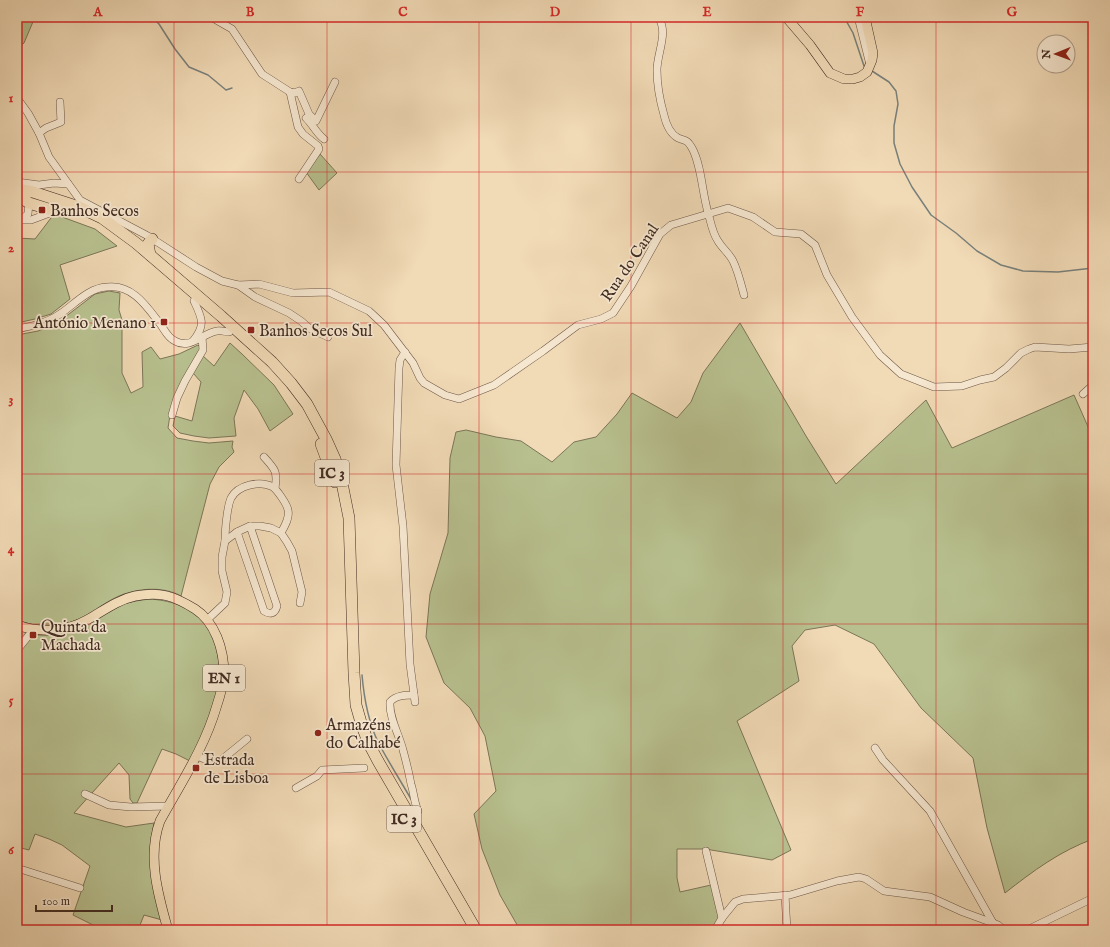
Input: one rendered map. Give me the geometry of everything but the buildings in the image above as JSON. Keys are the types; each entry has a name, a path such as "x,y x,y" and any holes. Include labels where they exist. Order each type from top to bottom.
{"highway":[{"name":"IC 3","path":"18,194 33,192 79,207 102,218 150,255 272,362 307,404 335,459 341,478 349,518 354,673 356,705 362,726 378,761 476,930"},
{"path":"18,194 29,204 60,209"},
{"name":"IC 3","path":"18,194 31,197 98,224 121,240 230,332 280,381 301,408 320,442 334,480 342,518 347,674 350,706 356,727 363,747 372,764 468,930"},
{"path":"136,244 150,238"},
{"path":"150,238 148,244 150,255"}],"main road":[{"path":"786,17 810,45 830,73 844,79 860,77 867,72 870,64 873,53 865,17"},
{"name":"EN 1","path":"17,625 34,629 61,630 86,621 122,600 135,596 161,594 172,596 198,611 208,619 215,632 221,648 224,666 224,677 219,699 212,722 193,765 160,821 156,831 153,850 154,865 168,930"}],"street":[{"path":"212,17 232,29 262,74 293,92 305,116 314,126 319,136 324,140"},
{"path":"658,17 663,32 658,57 658,84 661,106 666,123 670,132 678,138 687,140 692,147 696,156 708,214 717,241 732,260 744,295"},
{"path":"858,17 870,64"},
{"path":"293,92 299,91 309,114 316,121 335,82"},
{"path":"293,92 298,127 303,134 318,146 319,149 299,179"},
{"name":"Rua do Canal","path":"17,98 28,113 39,133 49,157 80,200 150,238 196,268 222,281 238,285 259,284 293,293 329,292 369,311 384,325 405,352 424,383 445,395 459,399 494,385 578,325 601,319 613,312 631,286 660,234 671,225 728,208 753,217 775,232 801,234 815,245 827,275 852,317 880,355 902,374 934,387 962,386 994,377 1006,368 1021,353 1035,347 1069,349 1093,347"},
{"path":"39,133 46,128 61,122 60,102"},
{"path":"17,182 39,186 54,183 68,184"},
{"path":"18,220 28,214 29,204"},
{"path":"18,220 31,220 60,209"},
{"path":"238,285 255,297 289,313 309,328 328,337"},
{"path":"17,329 37,325 53,318 92,291 108,286 125,289 140,298 168,336 175,342 183,344 188,343 218,330 230,332"},
{"path":"193,341 201,328 202,320 194,302"},
{"path":"172,415 185,382 204,350 202,338"},
{"path":"405,352 400,360 399,368 396,465 403,526 410,664 415,699 402,696 393,699 390,704 403,749 418,812"},
{"path":"1083,394 1093,385"},
{"path":"264,457 276,473 275,488"},
{"path":"208,619 226,603 227,592 222,571 222,557 225,541 225,529 231,498 243,488 254,484 275,488 285,502 288,510 288,518 281,533"},
{"path":"225,541 237,532 250,526 271,528 281,533 292,551 302,592 300,603"},
{"path":"237,532 264,611 268,614 272,614 276,611 277,606 250,526"},
{"path":"17,650 34,629"},
{"path":"197,756 212,762 220,761 247,739"},
{"path":"875,748 883,760 930,811 993,923"},
{"path":"296,788 317,776 322,770 364,768"},
{"path":"85,794 110,805 131,807 168,806"},
{"path":"706,851 722,918"},
{"path":"17,868 80,888"},
{"path":"715,930 722,918 735,902 743,898 785,895 837,881 859,877 866,879 884,891 930,897 963,912 998,925 1004,930"},
{"path":"785,895 787,930"},
{"path":"1026,930 1093,898"}],"green space":[{"path":"17,17 35,17 24,43 17,48"},
{"path":"320,154 337,173 319,190 306,172"},
{"path":"54,214 95,229 117,246 60,265 70,299 51,314 17,323 17,238 35,239"},
{"path":"109,291 120,293 119,310 122,320 122,373 131,393 143,387 142,352 151,347 160,359 179,354 198,345 202,349 170,415 168,428 177,438 209,443 233,441 232,447 234,452 219,467 210,484 181,596 158,589 134,591 119,596 86,616 70,622 49,625 28,624 17,619 17,335 38,331 56,324 95,294"},
{"path":"740,323 836,484 926,400 952,448 1074,395 1093,438 1093,839 1069,849 1047,862 1005,893 987,828 973,758 921,708 874,644 835,625 805,630 792,646 799,681 737,721 791,850 772,860 705,849 677,849 677,878 680,892 711,885 720,920 713,930 520,930 500,895 482,849 474,814 496,791 485,736 470,708 444,683 426,637 430,594 448,533 450,458 456,432 466,430 521,441 552,462 574,442 596,437 617,414 632,393 677,418 691,402 703,373"},
{"path":"230,343 274,385 293,414 270,431 258,409 244,390 234,418 236,436 209,438 180,433 173,426 175,416 192,421 201,382 193,373 203,356 214,366"},
{"path":"149,599 171,602 186,608 199,616 209,630 215,643 220,677 212,710 190,761 162,749 137,803 133,803 130,799 129,775 119,763 74,813 126,827 154,823 150,849 151,865 162,920 144,915 138,930 103,930 73,915 90,866 62,845 35,834 29,850 17,847 17,629 33,635 62,635 76,631 123,604"}],"waterway":[{"path":"152,17 159,24 189,67 208,75 226,90 232,88"},
{"path":"844,17 853,33 864,66"},
{"path":"872,71 889,82 896,91 898,104 894,126 894,143 900,164 912,187 931,215 956,233 977,251 1001,265 1023,271 1058,272 1093,268"},
{"path":"362,675 367,709 378,742 411,799"}],"place":[{"name":"Banhos Secos","path":"42,210"},
{"name":"António Menano 1","path":"164,322"},
{"name":"Banhos Secos Sul","path":"251,330"},
{"name":"Quinta da Machada","path":"33,635"},
{"name":"Armazéns do Calhabé","path":"318,733"},
{"name":"Estrada de Lisboa","path":"196,768"}]}
